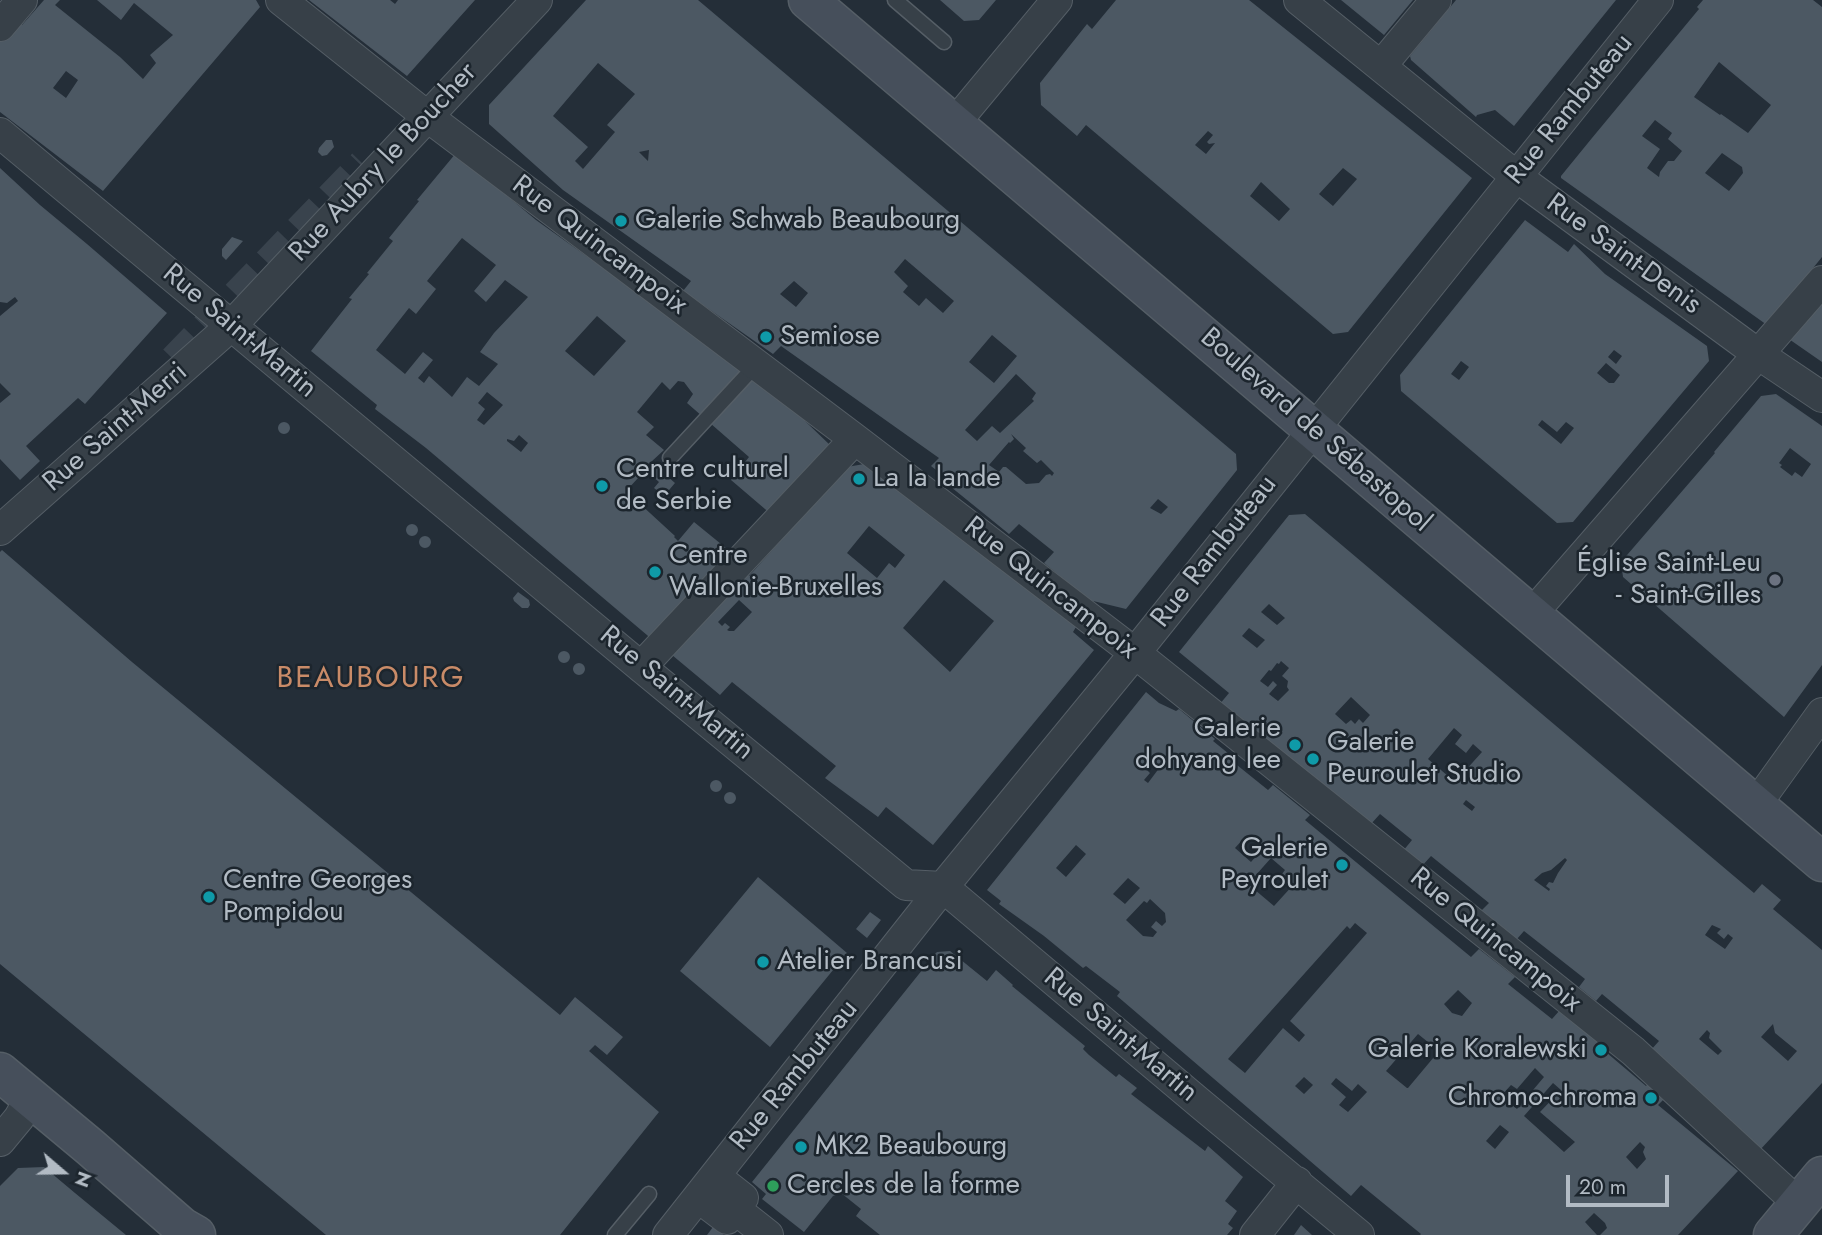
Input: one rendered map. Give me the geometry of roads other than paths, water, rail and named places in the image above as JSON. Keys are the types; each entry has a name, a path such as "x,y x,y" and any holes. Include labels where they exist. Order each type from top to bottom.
{"main road":[{"name":"Boulevard de Sébastopol","path":"808,0 1822,862"},
{"path":"0,1072 182,1227 196,1235"},
{"path":"1773,1235 1811,1190"}],"street":[{"path":"0,26 22,0"},
{"name":"Rue Quincampoix","path":"281,0 428,117 1135,653 1811,1190"},
{"name":"Rue Aubry le Boucher","path":"232,325 537,0"},
{"path":"954,124 1057,0"},
{"name":"Rue Saint-Denis","path":"1299,0 1517,177 1758,354 1822,397"},
{"path":"1381,66 1436,0"},
{"name":"Rue Rambuteau","path":"667,1235 943,887 1135,653 1658,0"},
{"name":"Rue Saint-Martin","path":"0,133 906,885 943,887 1359,1235"},
{"path":"1531,615 1822,281"},
{"name":"Rue Saint-Merri","path":"0,530 232,325"},
{"path":"641,667 855,439"},
{"path":"1755,806 1822,713"},
{"path":"0,1141 19,1118 31,1097"},
{"path":"1255,1235 1297,1182"},
{"path":"707,1187 727,1219 735,1209 768,1235"}],"lane":[{"path":"895,0 944,41"},
{"path":"670,458 756,365"},
{"path":"615,1235 649,1194"}],"tunnel":[{"path":"174,360 363,164"}],"place":[{"name":"Galerie Schwab Beaubourg","path":"621,221"},
{"name":"Semiose","path":"766,337"},
{"name":"La la lande","path":"859,479"},
{"name":"Centre culturel de Serbie","path":"602,486"},
{"name":"Centre Wallonie-Bruxelles","path":"655,572"},
{"name":"Église Saint-Leu - Saint-Gilles","path":"1775,580"},
{"name":"Galerie dohyang lee","path":"1295,745"},
{"name":"Galerie Peuroulet Studio","path":"1313,759"},
{"name":"Galerie Peyroulet","path":"1342,865"},
{"name":"Centre Georges Pompidou","path":"209,897"},
{"name":"Atelier Brancusi","path":"763,962"},
{"name":"Galerie Koralewski","path":"1601,1050"},
{"name":"Chromo-chroma","path":"1651,1098"},
{"name":"MK2 Beaubourg","path":"801,1147"},
{"name":"Cercles de la forme","path":"773,1186"}],"district":[{"name":"BEAUBOURG","path":"371,680"}]}
